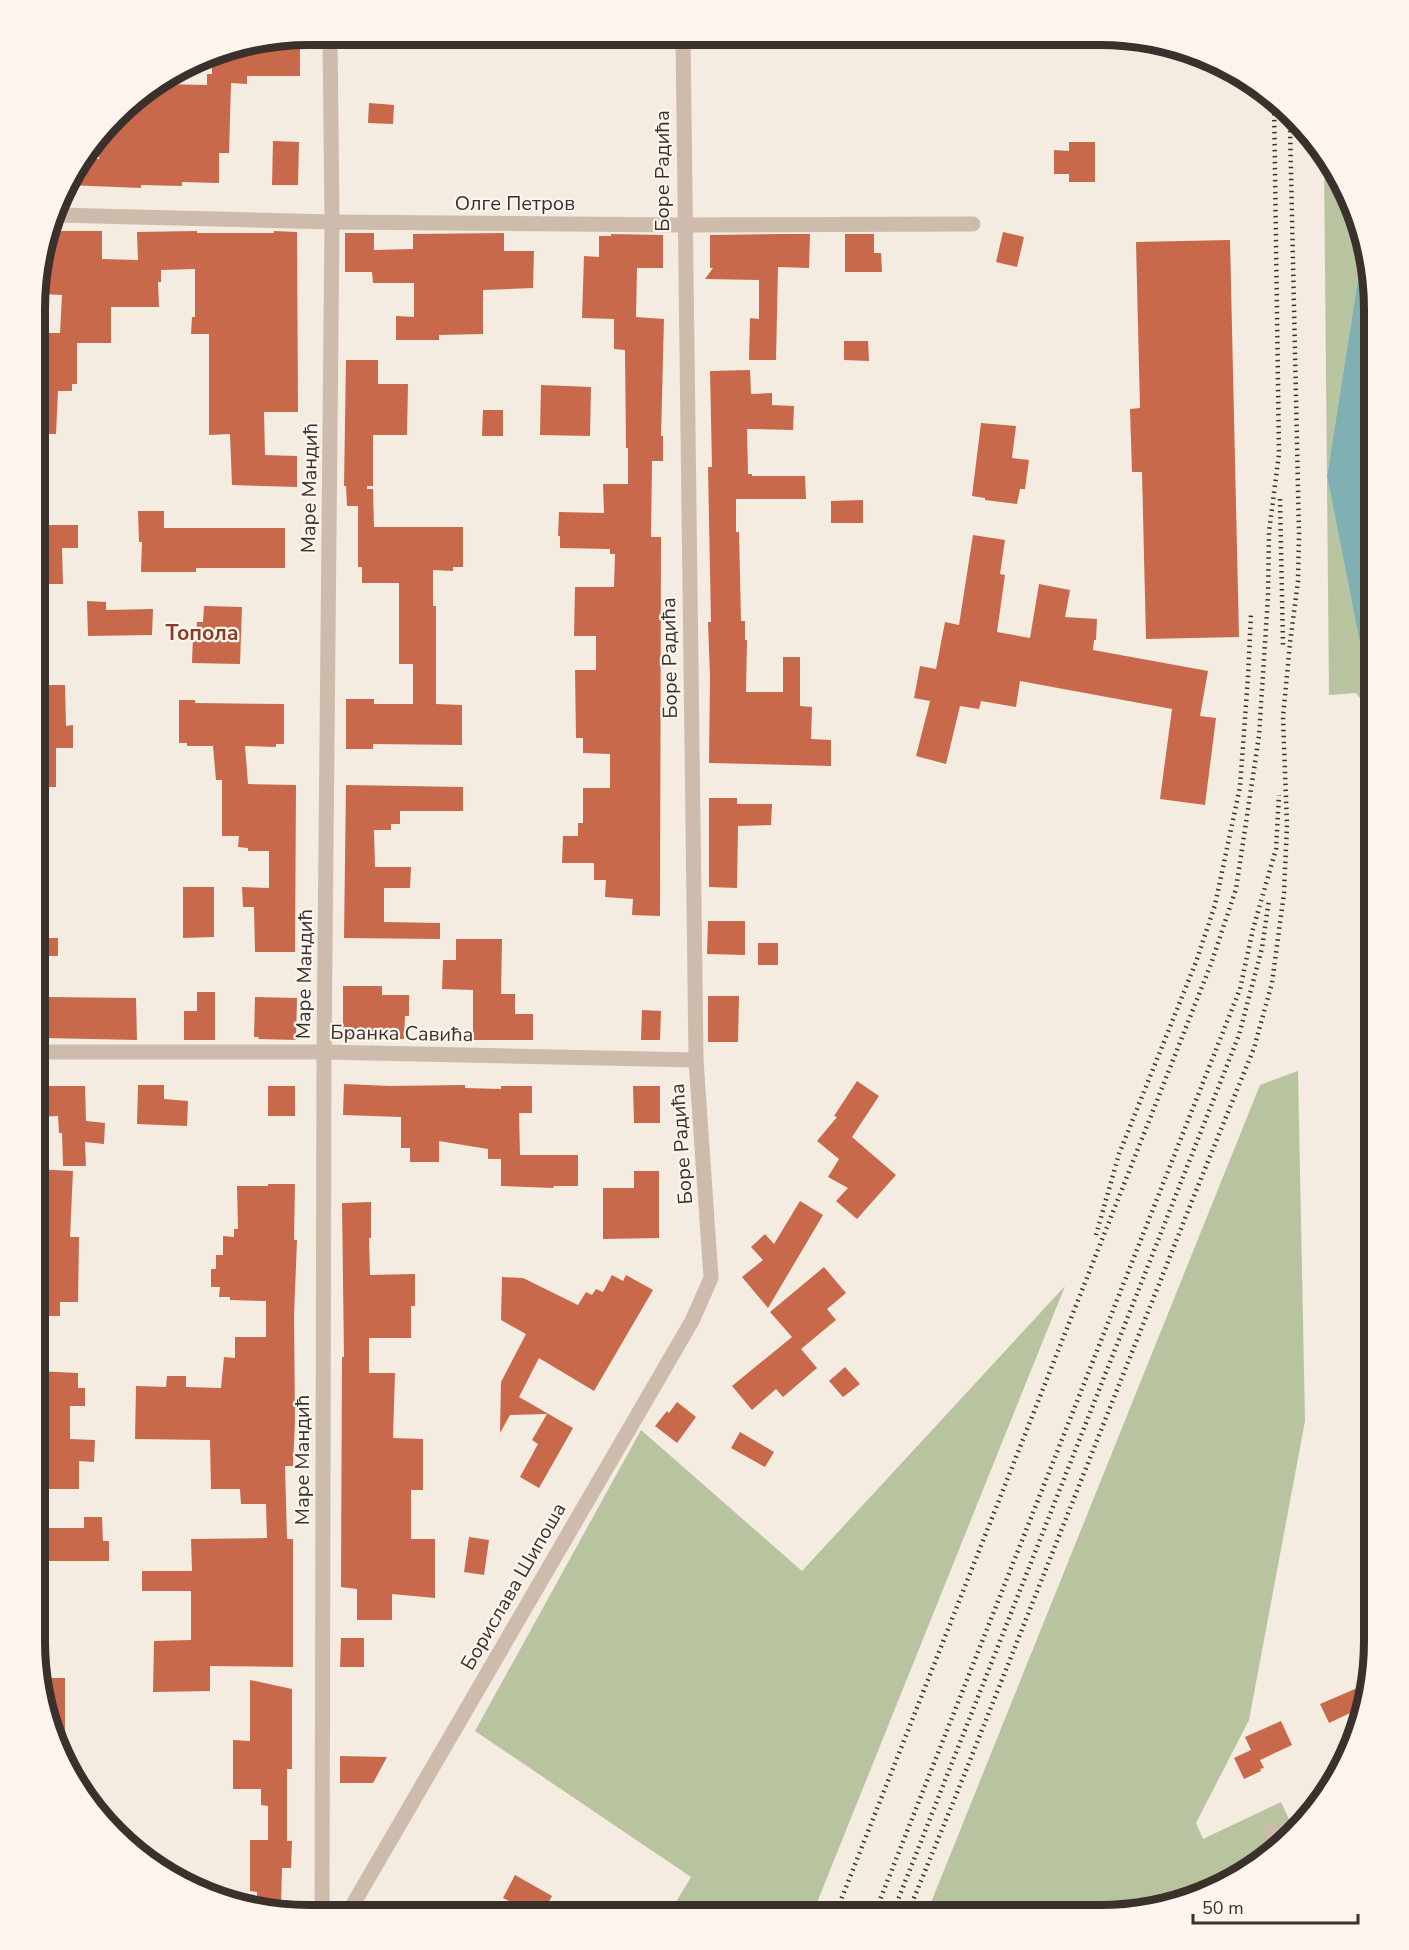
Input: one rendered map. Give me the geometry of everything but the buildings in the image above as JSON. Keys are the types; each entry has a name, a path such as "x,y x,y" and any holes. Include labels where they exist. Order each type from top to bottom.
{"street":[{"name":"Маре Мандић","path":"322,1905 324,1052 332,222 330,45"},
{"name":"Боре Радића","path":"682,45 696,1060 711,1278"},
{"name":"Олге Петров","path":"62,215 332,222 684,225 973,224"},
{"name":"Бранка Савића","path":"45,1052 324,1052 696,1060"},
{"name":"Борислава Шипоша","path":"353,1905 692,1321 711,1278"},
{"path":"1271,1830 1276,1838"}],"green space":[{"path":"1324,169 1344,208 1360,264 1327,476 1364,655 1364,704 1356,693 1329,695"},
{"path":"1298,1071 1305,1421 1249,1720 1196,1823 1203,1839 1281,1802 1291,1824 1274,1840 1232,1870 1185,1891 1152,1900 1100,1905 930,1905 1260,1085"},
{"path":"1065,1286 816,1905 674,1905 691,1877 475,1731 641,1430 802,1571"}],"water":[{"path":"1360,264 1364,309 1364,655 1327,476"}],"railway":[{"path":"839,1905 1211,964 1236,889 1259,736 1268,597 1269,532 1279,454 1274,110"},
{"path":"911,1905 1254,1048 1272,983 1284,893 1287,825 1283,717 1298,581 1299,534 1290,126"},
{"path":"1280,499 1283,646"},
{"path":"1096,1235 1119,1154 1196,962 1215,905 1240,787 1251,614"},
{"path":"878,1905 1240,989 1253,929 1276,849 1279,795"},
{"path":"896,1905 1239,1035 1262,948 1269,900"}],"district":[{"name":"Топола","path":"202,633"}]}
